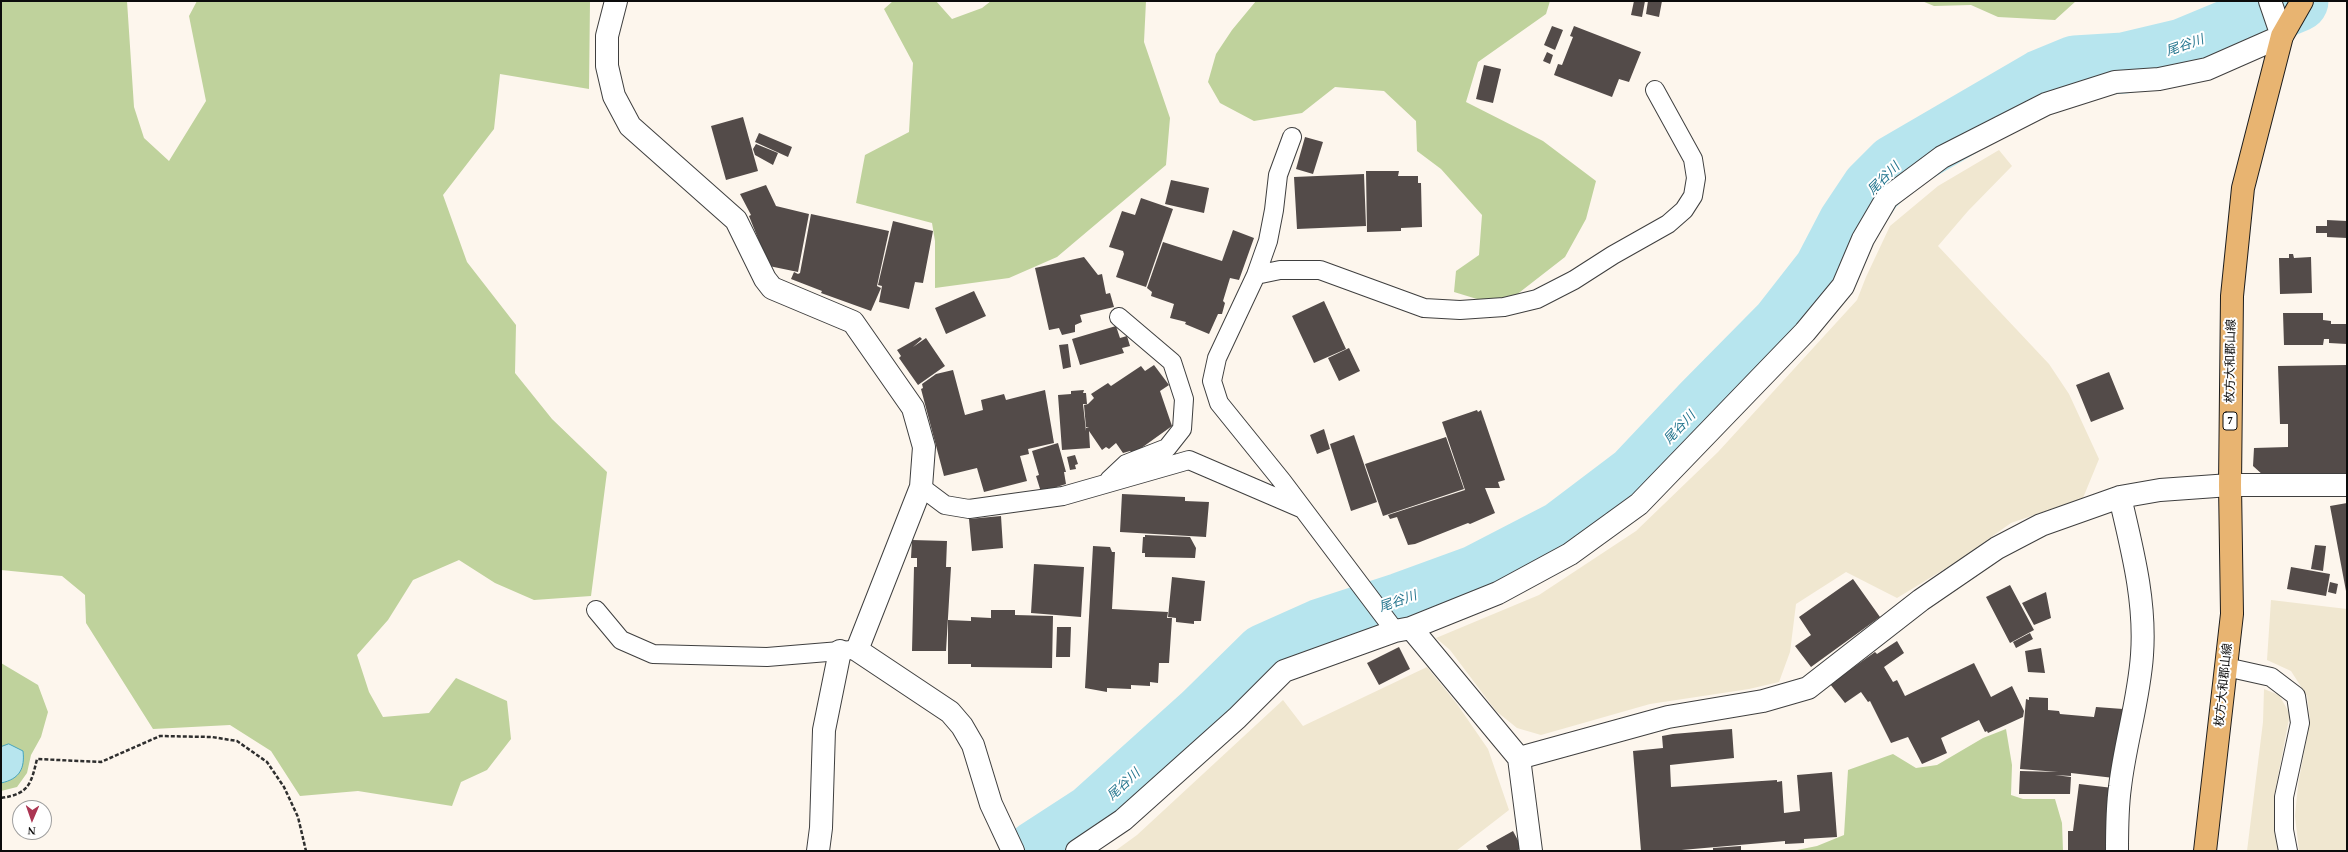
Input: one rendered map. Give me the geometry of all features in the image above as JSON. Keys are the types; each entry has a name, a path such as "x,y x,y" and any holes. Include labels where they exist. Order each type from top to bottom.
{"main road":[{"name":"枚方大和郡山線","path":"2205,851 2232,614 2230,485 2232,296 2243,188 2282,36 2302,1"}],"street":[{"path":"616,1 607,36 607,66 614,96 630,126 736,220 765,278 772,288 853,322 913,408 924,447 921,487 849,650 824,730 821,828 818,851"},
{"path":"1077,851 1123,820 1236,718 1284,671 1403,629 1505,590 1570,554 1639,504 1805,332 1843,286 1863,239 1887,198 1942,157 2046,104 2115,82 2159,79 2207,69 2282,36 2270,1"},
{"path":"1519,758 1668,718 1763,701 1808,688 1921,600 1997,548 2041,525 2120,497 2160,490 2230,485 2347,485"},
{"path":"2117,851 2120,788 2137,698 2142,654 2142,607 2135,561 2120,497"},
{"path":"1403,629 1519,758 1530,851"},
{"path":"849,650 950,712 962,726 973,745 991,804 1013,851"}],"lane":[{"path":"1256,275 1280,270 1320,270 1424,308 1460,310 1504,307 1536,299 1574,280 1613,255 1668,224 1684,210 1693,196 1696,178 1693,159 1655,90"},
{"path":"1292,137 1278,175 1274,210 1268,241 1256,275 1217,358 1212,381 1220,403 1304,510 1403,629"},
{"path":"1106,483 1126,464 1167,448 1182,429 1184,399 1172,362 1119,318"},
{"path":"921,487 944,505 969,509 1063,496 1188,460 1304,510"},
{"path":"596,610 621,640 653,654 767,657 849,650"},
{"path":"2226,667 2271,677 2296,696 2300,723 2284,797 2284,830 2288,851"}],"path":[{"path":"1,798 18,796 31,783 37,759 101,762 160,736 205,736 237,741 267,762 284,787 298,817 306,851"}],"shaded area":[{"path":"1999,150 2012,166 1968,211 1938,246 2049,364 2069,394 2099,459 2083,498 2011,523 1956,562 1897,598 1846,572 1796,604 1790,652 1779,682 1749,689 1650,704 1541,735 1517,728 1496,711 1450,650 1436,638 1539,595 1636,531 1718,452 1857,300 1890,226 1938,186"},
{"path":"2271,600 2347,609 2347,851 2299,851 2295,816 2298,785 2310,719 2307,696 2291,671 2267,660"},
{"path":"1427,667 1457,704 1488,749 1509,810 1456,851 1115,851 1137,835 1283,700 1303,726"},
{"path":"2264,689 2279,695 2290,714 2274,797 2279,851 2247,851 2263,722"}],"green space":[{"path":"1,1 127,1 134,107 144,138 169,161 206,101 189,16 197,1 590,1 589,89 500,74 494,129 443,195 467,262 516,325 515,373 552,419 607,472 591,596 534,600 495,583 459,560 413,580 388,620 357,655 369,692 383,717 429,713 456,678 507,701 511,739 487,770 461,782 452,806 358,791 300,796 271,751 230,725 153,729 86,623 85,595 62,576 1,570"},
{"path":"893,1 936,1 952,19 982,8 991,1 1146,1 1144,42 1170,118 1166,165 1057,257 1009,278 935,288 935,241 932,223 856,203 865,155 909,132 913,63 884,9"},
{"path":"1256,1 1550,1 1546,14 1478,62 1466,102 1543,141 1596,181 1586,219 1565,257 1511,299 1477,299 1454,292 1456,271 1479,255 1482,215 1441,169 1417,151 1416,121 1384,91 1335,87 1302,113 1254,121 1220,103 1208,82 1216,54 1232,30"},
{"path":"1922,1 2076,1 2055,20 1998,17 1971,5 1934,6"},
{"path":"1,663 38,685 48,712 41,737 31,755 27,773 17,787 1,791"},
{"path":"2006,729 2012,765 2011,795 2023,799 2055,799 2062,823 2063,851 1792,851 1817,846 1844,835 1848,770 1893,754 1916,768 1937,765 1983,738"}],"water":[{"path":"9,744 23,751 22,768 13,779 1,783 1,747"}],"building":[{"path":"1634,1 1645,1 1642,17 1631,15"},
{"path":"1648,1 1662,1 1659,17 1646,14"},
{"path":"1552,26 1563,30 1555,50 1544,45"},
{"path":"1574,26 1641,52 1629,82 1619,79 1612,97 1554,75 1558,64 1562,65 1573,37 1570,36"},
{"path":"1547,52 1553,55 1550,64 1543,61"},
{"path":"1484,65 1501,69 1493,103 1476,99"},
{"path":"743,117 758,171 726,180 711,126"},
{"path":"759,133 792,147 788,157 755,142"},
{"path":"1305,137 1323,142 1313,174 1296,169"},
{"path":"756,144 778,153 773,165 755,155 753,149"},
{"path":"1366,171 1399,171 1398,176 1418,176 1418,183 1421,183 1422,227 1401,228 1401,231 1367,232"},
{"path":"1364,174 1366,226 1297,229 1294,177"},
{"path":"1171,180 1209,188 1204,213 1165,204"},
{"path":"766,185 776,206 809,214 798,272 769,266 749,216 751,215 740,194"},
{"path":"1141,198 1173,209 1146,287 1116,277 1124,254 1123,251 1109,247 1122,211 1135,215"},
{"path":"811,214 889,231 877,286 881,288 871,311 821,293 822,291 791,279 794,272 798,274 800,273"},
{"path":"2327,220 2347,221 2347,238 2327,237 2327,233 2316,233 2316,226 2327,226"},
{"path":"893,221 933,231 923,283 915,282 909,309 879,302 882,286 878,285"},
{"path":"1233,230 1254,238 1239,280 1230,278 1223,301 1225,303 1222,314 1218,314 1209,334 1185,324 1186,322 1170,318 1174,304 1151,296 1152,292 1147,288 1163,242 1222,261"},
{"path":"2289,254 2293,254 2294,258 2311,257 2312,293 2280,294 2279,258 2289,258"},
{"path":"1084,257 1098,275 1102,274 1106,294 1110,293 1114,307 1080,315 1082,322 1075,325 1075,332 1062,335 1059,328 1049,330 1035,268"},
{"path":"974,291 986,316 946,334 935,308"},
{"path":"1324,301 1346,349 1314,363 1292,316"},
{"path":"2283,313 2323,313 2323,320 2331,321 2331,324 2347,324 2347,344 2329,343 2329,339 2324,339 2323,345 2284,345"},
{"path":"1116,326 1120,338 1127,336 1130,346 1122,348 1124,353 1080,365 1072,339"},
{"path":"920,337 922,339 913,347 926,338 945,366 918,385 899,358 901,356 897,350"},
{"path":"1068,344 1071,367 1063,369 1059,345"},
{"path":"1349,348 1360,371 1339,381 1328,358"},
{"path":"1154,365 1169,385 1160,391 1172,426 1133,454 1130,451 1123,453 1116,443 1109,449 1106,447 1102,450 1089,431 1090,448 1062,450 1058,395 1071,394 1071,391 1084,390 1083,393 1086,393 1087,404 1083,404 1086,431 1086,428 1089,427 1086,427 1084,405 1088,404 1094,398 1091,394 1108,383 1111,386 1141,366 1145,371"},
{"path":"2347,365 2347,473 2263,475 2253,466 2254,448 2288,447 2288,424 2280,424 2278,366"},
{"path":"953,370 965,415 983,410 981,400 1004,394 1006,400 1045,390 1054,443 1028,449 1029,454 1020,456 1027,481 984,492 977,468 944,476 921,389 923,388 922,384 936,374"},
{"path":"2109,372 2124,409 2091,422 2076,385"},
{"path":"1477,410 1478,412 1481,410 1505,480 1498,482 1500,488 1485,488 1495,513 1470,524 1468,523 1415,544 1408,545 1397,517 1390,519 1388,515 1465,490 1442,422"},
{"path":"1324,429 1330,449 1317,454 1310,435"},
{"path":"1354,435 1377,502 1351,511 1330,444"},
{"path":"1446,437 1464,489 1383,516 1365,464"},
{"path":"1058,443 1066,472 1064,472 1066,484 1041,492 1036,476 1039,475 1032,451"},
{"path":"1075,455 1078,464 1075,465 1076,469 1070,470 1067,457"},
{"path":"1122,494 1185,497 1185,501 1209,502 1206,537 1120,532"},
{"path":"2347,503 2347,591 2346,591 2330,506"},
{"path":"1001,516 1003,548 972,551 969,519"},
{"path":"1145,535 1190,537 1196,548 1195,558 1145,557 1145,553 1142,553 1143,537 1145,537"},
{"path":"912,540 947,541 946,567 951,567 946,651 912,651 914,567 917,567 917,558 911,558"},
{"path":"2315,545 2326,546 2323,571 2311,569"},
{"path":"1093,546 1110,547 1112,552 1115,552 1112,609 1168,612 1167,618 1172,618 1169,663 1159,663 1158,683 1150,682 1150,686 1131,685 1131,689 1107,688 1107,692 1085,688"},
{"path":"1034,564 1084,567 1081,617 1031,613"},
{"path":"2291,567 2330,574 2326,596 2287,589"},
{"path":"1172,577 1205,581 1201,621 1194,621 1194,624 1176,622 1176,618 1168,617"},
{"path":"1853,579 1880,617 1811,667 1795,646 1811,635 1799,617"},
{"path":"2330,582 2338,584 2336,594 2328,592"},
{"path":"2010,585 2034,630 2010,643 1986,597"},
{"path":"2046,592 2051,618 2034,625 2022,603"},
{"path":"991,610 1015,610 1015,615 1053,616 1052,668 971,667 971,664 948,664 948,620 971,621 971,617 991,618"},
{"path":"1057,627 1071,627 1070,657 1056,657"},
{"path":"2030,633 2033,639 2016,648 2013,642"},
{"path":"1897,641 1904,653 1884,667 1893,682 1897,680 1905,696 1974,663 1991,697 2012,686 2024,711 2023,717 1988,733 1987,731 1985,732 1979,720 1941,738 1947,753 1922,764 1908,737 1891,743 1870,701 1868,702 1861,692 1845,703 1830,684 1875,652 1877,654"},
{"path":"1399,647 1410,669 1379,685 1367,663"},
{"path":"2041,648 2045,673 2028,672 2025,651"},
{"path":"2029,697 2048,698 2048,710 2059,711 2060,714 2094,717 2096,707 2123,709 2114,778 2071,773 2071,776 2055,775 2071,777 2070,794 2019,794 2020,771 2058,772 2020,769 2026,699 2029,700"},
{"path":"1732,729 1734,758 1670,765 1671,787 1777,780 1777,782 1782,781 1784,813 1800,811 1797,775 1832,772 1837,837 1804,839 1804,843 1785,844 1785,841 1670,851 1641,851 1633,751 1663,748 1662,736"},
{"path":"2079,784 2113,788 2109,851 2068,851 2068,831 2073,831"},
{"path":"1513,831 1522,848 1516,851 1489,851 1486,846"},
{"path":"1741,846 1741,851 1713,851 1713,848"}],"waterway":[{"name":"尾谷川","path":"1036,851 1093,814 1203,715 1265,654 1321,629 1401,603 1475,576 1562,531 1636,475 1781,325 1824,270 1848,224 1872,188 1895,165 2041,80 2075,66 2124,63 2183,49 2298,1"}]}
